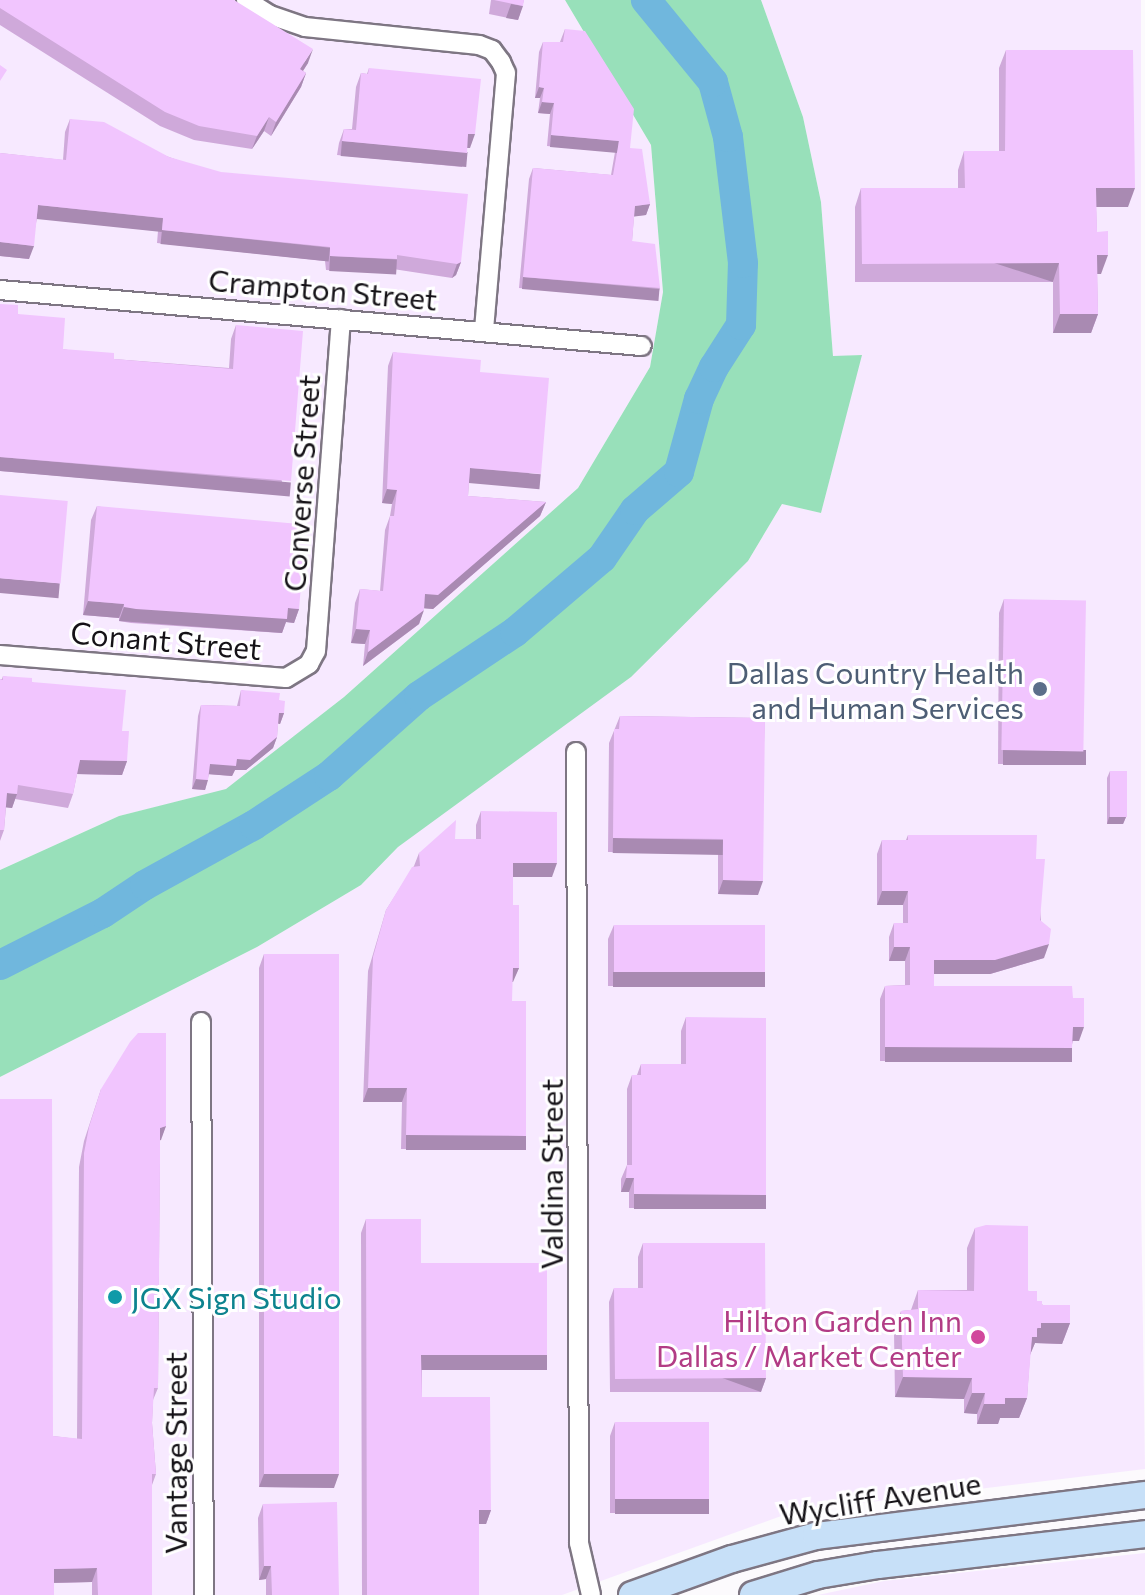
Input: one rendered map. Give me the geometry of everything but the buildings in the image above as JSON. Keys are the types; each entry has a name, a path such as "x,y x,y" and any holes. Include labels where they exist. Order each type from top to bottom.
{"main road":[{"name":"Wycliff Avenue","path":"632,1595 732,1559 816,1536 1145,1495"},
{"path":"753,1595 818,1575 1145,1534"},
{"path":"816,1536 818,1575"}],"street":[{"path":"246,0 270,15 305,27 338,33 479,45 492,50 506,73 484,330"},
{"name":"Crampton Street","path":"0,290 642,346"},
{"name":"Converse Street","path":"316,651 341,319"},
{"name":"Conant Street","path":"0,655 286,678 299,673 316,651"},
{"name":"Valdina Street","path":"576,752 579,1543 591,1595"},
{"name":"Vantage Street","path":"201,1022 204,1595"}],"shaded area":[{"path":"0,0 565,0 651,145 663,292 650,367 578,488 344,697 226,790 119,816 0,870"},
{"path":"761,0 1141,0 1141,1193 1145,1469 795,1511 562,1595 0,1595 0,1077 257,947 361,885 398,847 748,561 782,504 821,513 861,355 833,357 821,202 803,117"},
{"path":"1145,1553 1145,1595 818,1595 884,1581"}],"green space":[{"path":"565,0 761,0 803,117 821,202 833,356 862,355 821,513 782,504 748,561 631,677 398,847 361,885 257,947 0,1077 0,870 119,816 226,789 344,697 578,488 650,367 663,292 651,145"}],"waterway":[{"path":"0,965 103,913 145,885 254,825 329,776 419,696 515,632 602,558 635,510 679,472 699,399 714,367 741,325 743,263 728,137 713,82 646,0"}],"place":[{"name":"Dallas Country Health and Human Services","path":"1040,689"},
{"name":"JGX Sign Studio","path":"115,1297"},
{"name":"Hilton Garden Inn Dallas / Market Center","path":"978,1337"}]}
